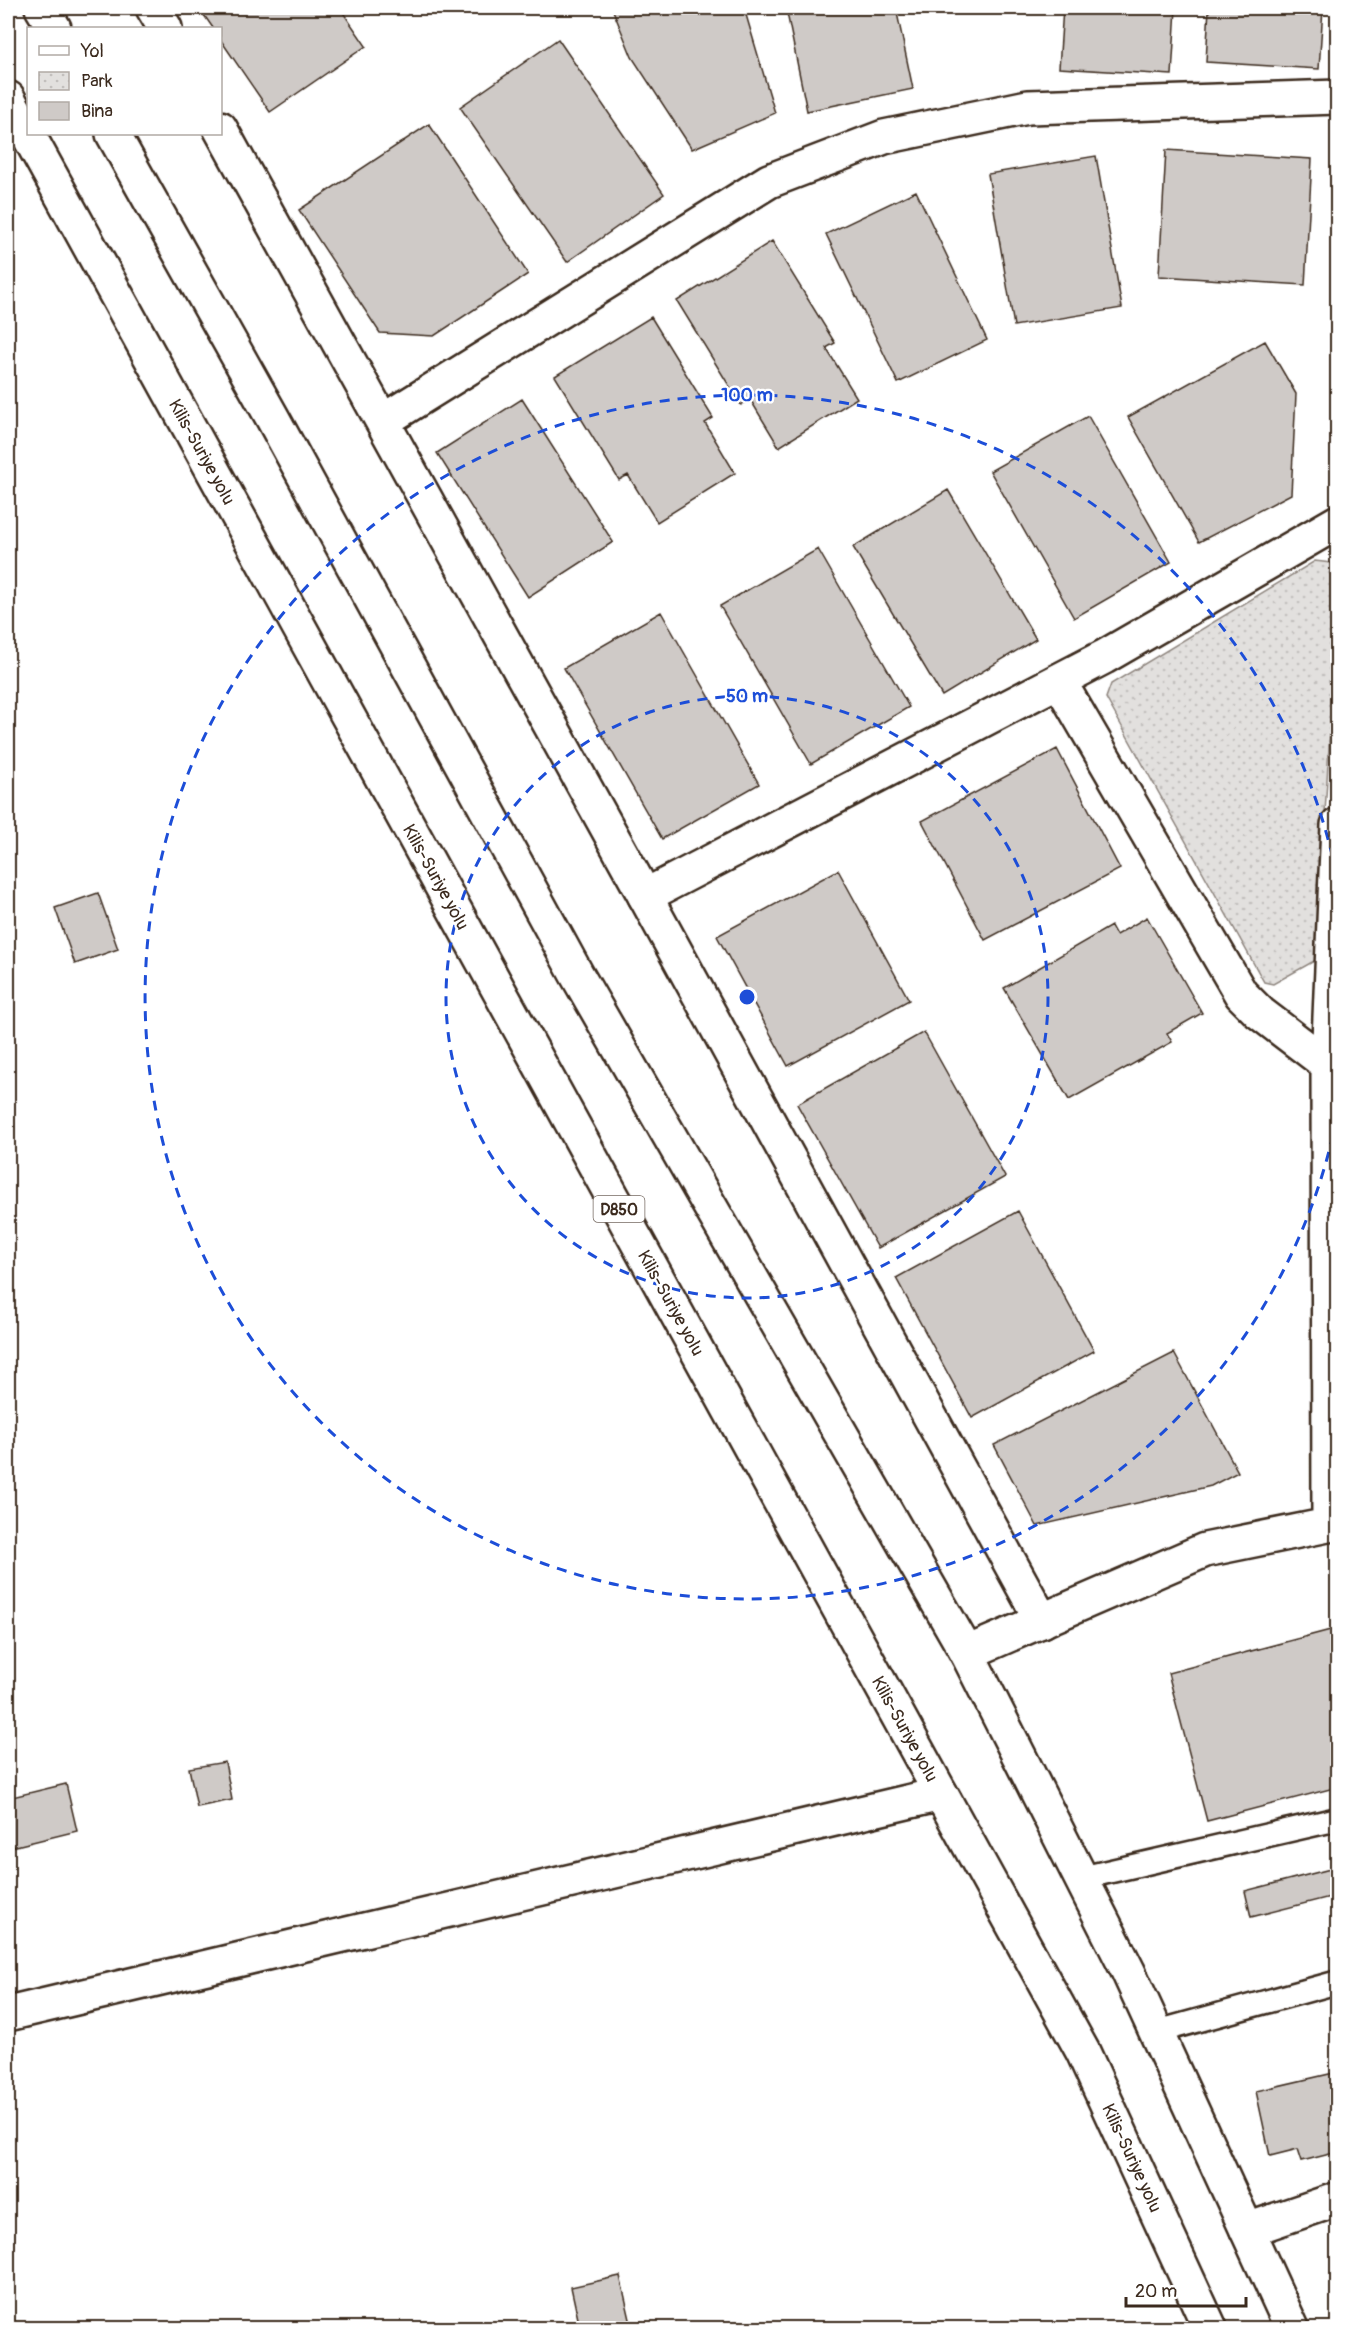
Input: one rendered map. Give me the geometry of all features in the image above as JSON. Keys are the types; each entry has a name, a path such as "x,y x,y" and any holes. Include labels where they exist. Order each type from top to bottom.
{"main road":[{"path":"42,8 53,27"},
{"path":"153,8 164,27"},
{"path":"383,421 769,181 884,136 1028,107 1338,97"},
{"name":"Kilis-Suriye yolu","path":"8,98 27,133"},
{"path":"222,132 645,896 1042,1621"},
{"name":"Kilis-Suriye yolu","path":"28,135 1083,2052 1210,2328"},
{"path":"114,135 272,417 577,975 968,1653 1156,2032 1292,2328"},
{"path":"645,896 1104,657 1338,522"},
{"path":"1059,681 1241,994 1260,1013 1328,1065"},
{"path":"968,1653 1205,1550 1334,1523 1328,1065 1338,825"},
{"path":"8,2014 941,1794"},
{"path":"1247,2230 1338,2199"}],"lane":[{"path":"1081,1878 1338,1819"},
{"path":"1156,2032 1338,1982"}],"green space":[{"path":"1315,561 1331,563 1337,572 1337,616 1316,960 1273,984 1264,982 1106,698 1111,684"}],"building":[{"path":"199,8 340,8 366,46 270,112 222,42 222,27 212,27"},
{"path":"612,8 744,8 775,113 692,149 632,57"},
{"path":"786,8 896,8 913,89 807,111"},
{"path":"1063,8 1176,8 1172,75 1059,68"},
{"path":"1209,8 1323,8 1319,69 1206,62"},
{"path":"558,39 664,194 567,262 460,107"},
{"path":"429,124 528,274 434,336 380,333 299,210"},
{"path":"1166,150 1312,159 1305,285 1159,276"},
{"path":"1096,156 1122,308 1014,326 988,174"},
{"path":"916,191 987,340 898,383 826,234"},
{"path":"772,241 835,343 826,348 857,398 779,447 750,399 741,405 677,301"},
{"path":"651,317 713,418 705,423 735,473 657,522 628,475 619,480 555,376"},
{"path":"1265,341 1296,394 1291,494 1199,542 1128,417"},
{"path":"522,399 613,542 528,597 437,453"},
{"path":"1088,416 1171,562 1074,618 990,471"},
{"path":"948,490 1036,639 942,696 853,547"},
{"path":"818,549 909,707 811,764 720,606"},
{"path":"661,612 759,784 662,839 564,668"},
{"path":"1057,749 1120,869 985,940 922,821"},
{"path":"838,870 909,1000 788,1066 717,936"},
{"path":"98,893 118,949 75,964 55,908"},
{"path":"1147,917 1202,1013 1167,1033 1172,1042 1069,1100 1004,988 1111,926 1116,935"},
{"path":"924,1032 1005,1177 878,1248 797,1104"},
{"path":"1018,1211 1094,1351 972,1418 896,1278"},
{"path":"1174,1353 1238,1472 1211,1486 1037,1526 994,1445"},
{"path":"1338,1628 1338,1787 1207,1821 1168,1673"},
{"path":"225,1762 232,1800 197,1807 189,1768"},
{"path":"66,1784 77,1831 8,1848 8,1798"},
{"path":"1338,1867 1338,1895 1251,1917 1245,1891"},
{"path":"1338,2072 1338,2152 1302,2161 1298,2149 1270,2156 1256,2091"},
{"path":"620,2276 632,2328 580,2328 571,2287"}]}
